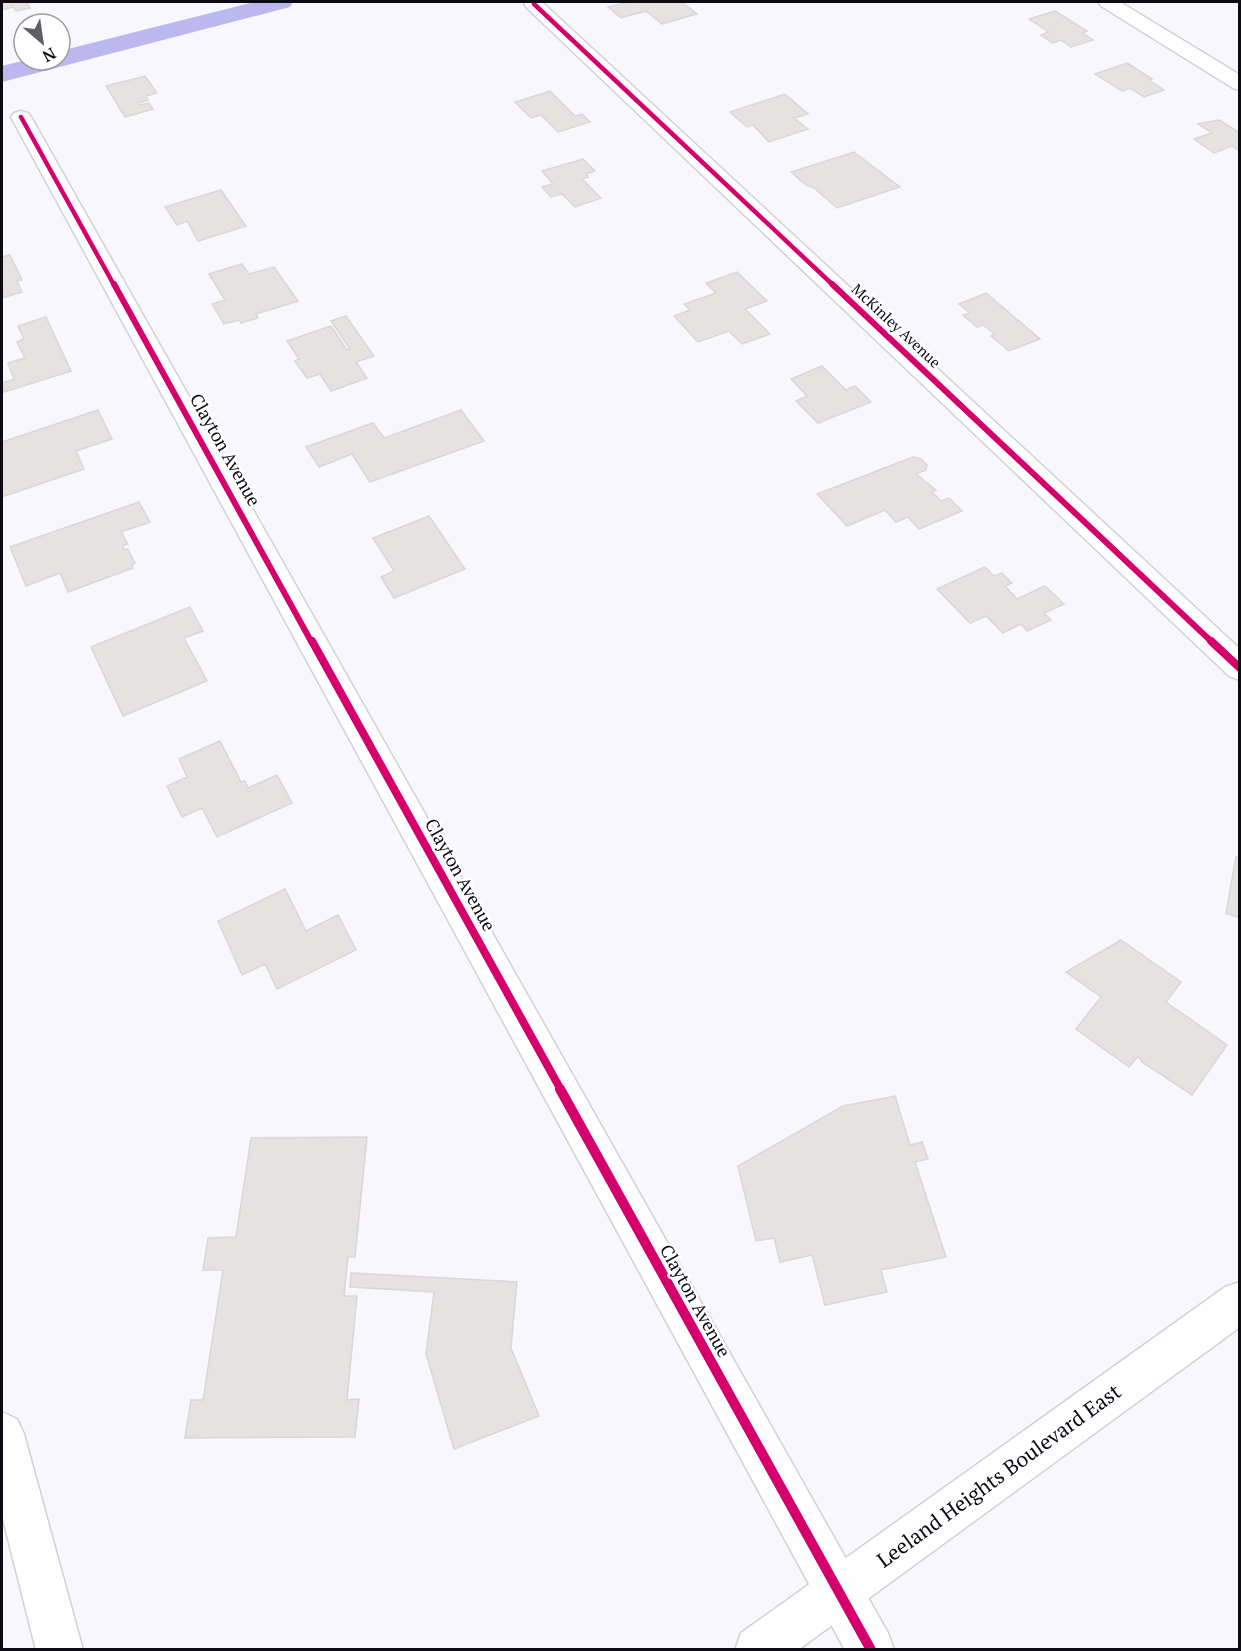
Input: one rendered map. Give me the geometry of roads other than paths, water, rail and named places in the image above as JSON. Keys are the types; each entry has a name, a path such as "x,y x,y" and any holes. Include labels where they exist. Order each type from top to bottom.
{"street":[{"path":"1108,2 1239,84"},
{"name":"McKinley Avenue","path":"534,4 1239,668"},
{"name":"Clayton Avenue","path":"21,117 871,1650"},
{"name":"Leeland Heights Boulevard East","path":"758,1650 1239,1302"},
{"path":"2,1434 60,1650"}],"waterway":[{"path":"72,56 281,2"},
{"path":"2,74 12,71"}]}
